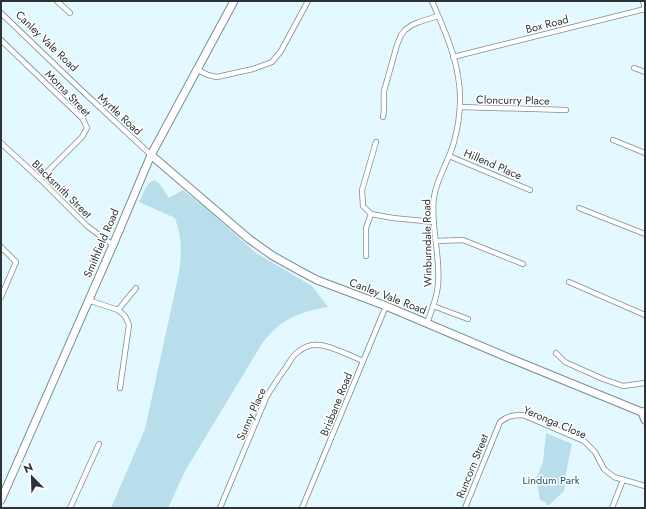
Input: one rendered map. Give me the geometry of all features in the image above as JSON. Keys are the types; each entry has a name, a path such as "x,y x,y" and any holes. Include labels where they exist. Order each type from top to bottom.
{"main road":[{"name":"Smithfield Road","path":"1,500 151,155 234,1"},
{"name":"Canley Vale Road","path":"151,155 249,239 273,256 317,280 386,306 645,415"}],"street":[{"path":"57,1 70,13"},
{"path":"196,69 208,75 217,77 253,69 272,62 282,51 308,1"},
{"name":"Winburndale Road","path":"427,323 437,294 438,276 434,222 434,196 456,134 460,107 458,75 453,57 432,1"},
{"path":"643,1 645,9"},
{"name":"Box Road","path":"453,57 645,9"},
{"name":"Canley Vale Road","path":"1,12 77,86"},
{"path":"383,117 385,110 384,91 401,35 412,25 438,16"},
{"name":"Morna Street","path":"1,40 83,119 87,128 82,137 40,179"},
{"path":"634,68 645,72"},
{"name":"Myrtle Road","path":"77,86 151,155"},
{"name":"Cloncurry Place","path":"460,107 566,110"},
{"path":"613,140 645,153"},
{"path":"376,142 362,190 363,206 371,214 434,222"},
{"name":"Blacksmith Street","path":"1,143 87,226 113,245"},
{"name":"Hillend Place","path":"449,156 530,190"},
{"path":"579,208 644,232"},
{"path":"366,256 366,228 371,214"},
{"path":"436,241 463,240 523,264"},
{"path":"1,248 16,262 1,297"},
{"path":"569,282 645,315"},
{"path":"118,310 136,288"},
{"path":"88,300 118,310 125,316 129,325 120,388"},
{"name":"Brisbane Road","path":"302,508 386,306"},
{"path":"434,306 468,319"},
{"name":"Sunny Place","path":"220,508 266,398 294,356 305,348 312,345 319,345 363,361"},
{"path":"556,353 565,362 623,386 645,383"},
{"name":"Yeronga Close","path":"496,430 500,422 507,417 523,415 584,441 595,452 604,469 614,477 645,486"},
{"name":"Runcorn Street","path":"465,508 496,430"},
{"path":"70,508 99,444"},
{"path":"612,508 623,480"}],"green space":[{"path":"154,180 159,183 169,198 183,190 256,253 312,286 328,307 294,316 282,323 263,342 185,471 168,508 111,508 145,429 181,258 181,245 175,218 139,202 147,186"},
{"name":"Lindum Park","path":"546,433 572,444 564,491 548,506 545,502 540,500 536,479 543,462"}]}
